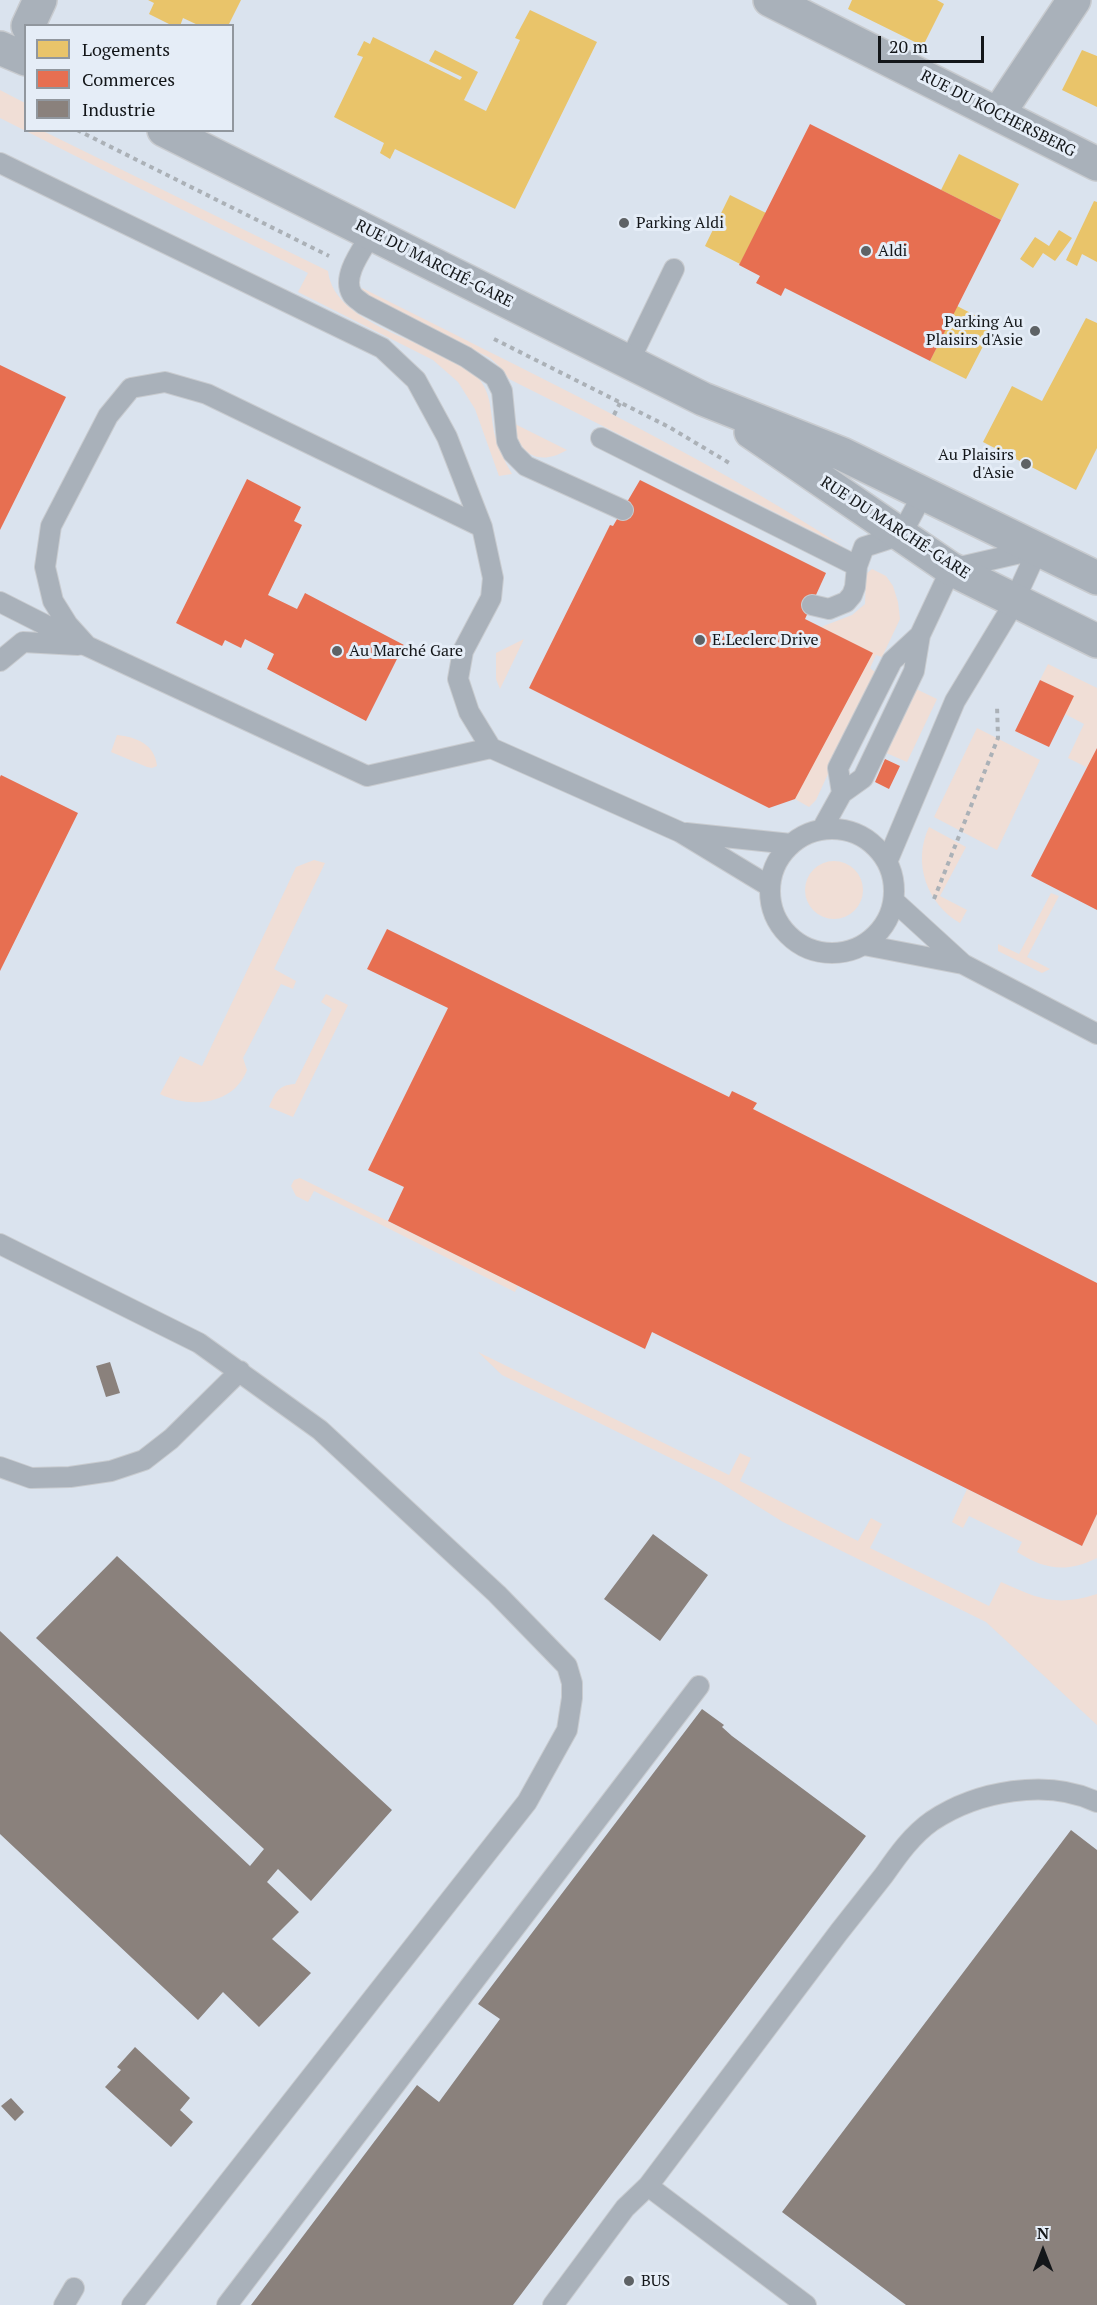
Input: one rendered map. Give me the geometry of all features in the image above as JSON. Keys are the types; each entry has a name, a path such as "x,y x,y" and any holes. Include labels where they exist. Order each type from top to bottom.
{"street":[{"path":"27,24 40,0"},
{"name":"RUE DU KOCHERSBERG","path":"770,0 1097,164"},
{"path":"998,114 1074,0"},
{"path":"16,43 24,29"},
{"name":"RUE DU MARCHÉ-GARE","path":"168,132 703,399 842,454 1097,578"},
{"name":"RUE DU MARCHÉ-GARE","path":"703,399 951,569 1097,641"}],"lane":[{"path":"0,163 382,348 416,380 447,437 482,527 494,578 492,598 463,651 458,679 469,712 491,748 680,832 769,886"},
{"path":"372,233 352,268 348,282 352,295 466,357 495,377 502,391 507,441 513,453 526,466 623,510"},
{"path":"630,362 674,269"},
{"path":"87,646 68,625 53,600 45,567 51,526 108,416 131,388 165,382 207,394 482,527"},
{"path":"601,438 860,557"},
{"path":"860,557 901,535 923,494"},
{"path":"822,829 842,793 863,778 914,671 920,635 951,569 1038,549"},
{"path":"887,862 955,701 1014,600 1038,549"},
{"path":"812,605 829,609 846,602 855,587 860,557"},
{"path":"0,602 87,646 367,776 491,748"},
{"path":"842,793 838,768 892,661 920,635"},
{"path":"0,660 23,642 87,646"},
{"path":"822,829 841,829 860,835 875,846 887,862 893,881 894,901 888,919 878,933 864,945 847,952 829,954 811,951 794,942 781,929 773,916 769,901 772,870 790,844 805,834 822,829"},
{"path":"680,832 790,844"},
{"path":"894,901 963,964 1097,1034"},
{"path":"864,945 963,964"},
{"path":"0,1244 199,1343 320,1430 497,1594 567,1666 572,1683 567,1730 527,1802 132,2305"},
{"path":"0,1467 31,1478 70,1477 111,1471 144,1460 171,1438 240,1371"},
{"path":"227,2305 699,1686"},
{"path":"554,2305 625,2208 648,2186 917,1833 931,1822 955,1809 1013,1792 1045,1789 1061,1791 1097,1802"},
{"path":"648,2186 806,2305"},
{"path":"64,2305 74,2288"}],"path":[{"path":"932,903 998,738 997,705"}],"shaded area":[{"path":"0,0 1097,0 1097,2305 0,2305"},
{"path":"0,90 24,102 24,130 0,118"},
{"path":"28,132 45,132 328,271 335,290 349,307 391,332 460,364 476,376 485,389 497,441 512,474 499,476 475,409 458,382 433,360 298,292 308,273"},
{"path":"362,288 667,443 727,476 844,547 509,379 490,358 373,299 363,292"},
{"path":"513,423 567,450 547,457 531,454 520,443"},
{"path":"872,569 886,576 893,586 900,619 882,657 876,655 870,668 875,672 816,800 809,807 795,799 872,653 821,627 852,615 865,604 866,574"},
{"path":"524,639 500,689 496,679 496,653"},
{"path":"1048,664 1097,688 1097,748 1088,768 1068,758 1084,724 1065,714 1073,696 1040,680"},
{"path":"914,688 937,699 907,762 884,752"},
{"path":"977,728 1040,760 997,850 934,817"},
{"path":"117,735 143,743 153,752 157,766 147,767 111,752"},
{"path":"929,827 966,847 940,896 967,910 960,923 939,905 926,881 922,855"},
{"path":"314,860 325,863 274,969 296,981 293,989 281,984 243,1058 247,1070 241,1082 232,1091 210,1101 184,1102 160,1094 180,1056 202,1066 296,867"},
{"path":"828,861 840,861 855,869 863,884 863,896 855,911 840,919 828,919 813,911 805,896 805,884 813,869"},
{"path":"1051,893 1059,896 1027,957 1050,969 1042,973 998,951 998,944 1019,954"},
{"path":"326,994 348,1005 293,1117 269,1107 281,1088 295,1084 332,1009 321,1002"},
{"path":"300,1178 518,1285 515,1292 314,1191 308,1202 296,1196 291,1186 294,1180"},
{"path":"478,1352 729,1475 740,1453 751,1458 740,1481 858,1541 871,1518 882,1524 870,1548 989,1606 1001,1582 1037,1597 1048,1599 1070,1600 1097,1594 1097,1725 986,1622 783,1522 719,1482 502,1375"},
{"path":"967,1489 1081,1546 1097,1514 1097,1558 1076,1566 1047,1566 1017,1552 1022,1542 969,1516 963,1528 952,1522"}],"building: Logements":[{"path":"148,0 241,0 229,24 196,24 183,18 181,24 169,24 149,14 154,3"},
{"path":"852,0 937,0 944,4 923,46 848,9"},
{"path":"530,10 597,42 515,209 395,149 390,159 380,153 384,143 334,117 363,57 357,55 364,41 370,44 373,37 460,80 462,77 429,61 435,50 478,72 464,100 486,111 520,40 515,38"},
{"path":"1082,50 1097,56 1097,107 1062,90"},
{"path":"959,154 1019,184 1001,220 941,190"},
{"path":"730,195 766,213 740,264 705,246"},
{"path":"1094,201 1097,202 1097,262 1082,254 1077,266 1066,260"},
{"path":"1059,230 1072,238 1055,261 1043,253 1033,268 1020,259 1035,237 1049,246"},
{"path":"957,306 994,325 966,379 930,361"},
{"path":"1086,318 1097,323 1097,448 1076,490 983,442 1012,386 1042,401"}],"building: Commerces":[{"name":"Aldi","path":"810,124 1001,220 930,361 785,288 781,296 756,283 760,276 739,265"},
{"path":"0,365 66,397 0,530"},
{"path":"247,479 301,507 294,521 302,525 268,595 297,609 305,593 404,645 366,721 267,669 274,654 245,639 241,648 225,640 222,646 176,623"},
{"name":"E.Leclerc Drive","path":"640,480 826,573 805,619 873,653 795,799 769,808 529,688 610,525 613,526"},
{"path":"1040,680 1074,696 1049,747 1015,731"},
{"path":"1097,748 1097,910 1031,876"},
{"path":"885,759 900,766 889,789 875,782"},
{"path":"1,775 78,813 0,971 0,777"},
{"path":"387,929 729,1097 732,1091 757,1103 753,1109 1097,1283 1097,1514 1082,1546 652,1332 645,1349 388,1221 404,1187 368,1170 448,1008 367,969"}],"building: Industrie":[{"path":"110,1362 120,1393 106,1397 96,1366"},
{"path":"653,1534 708,1575 660,1641 604,1599"},
{"path":"117,1556 392,1810 311,1901 278,1869 267,1882 299,1912 272,1939 311,1973 259,2027 223,1992 198,2020 0,1834 0,1631 250,1866 264,1849 36,1638"},
{"path":"702,1709 724,1725 722,1727 732,1736 866,1836 513,2305 251,2305 417,2085 439,2102 500,2019 478,2004"},
{"path":"1071,1830 1097,1850 1097,2305 906,2305 782,2212"},
{"path":"135,2047 190,2098 180,2110 193,2122 171,2147 105,2087 121,2070 117,2067"},
{"path":"11,2098 24,2112 15,2121 1,2106"}],"place":[{"name":"Parking Aldi","path":"624,223"},
{"name":"Aldi","path":"866,251"},
{"name":"Parking Au Plaisirs d'Asie","path":"1035,331"},
{"name":"Au Plaisirs d'Asie","path":"1026,464"},
{"name":"E.Leclerc Drive","path":"700,640"},
{"name":"Au Marché Gare","path":"337,651"},
{"name":"BUS","path":"629,2281"}]}
